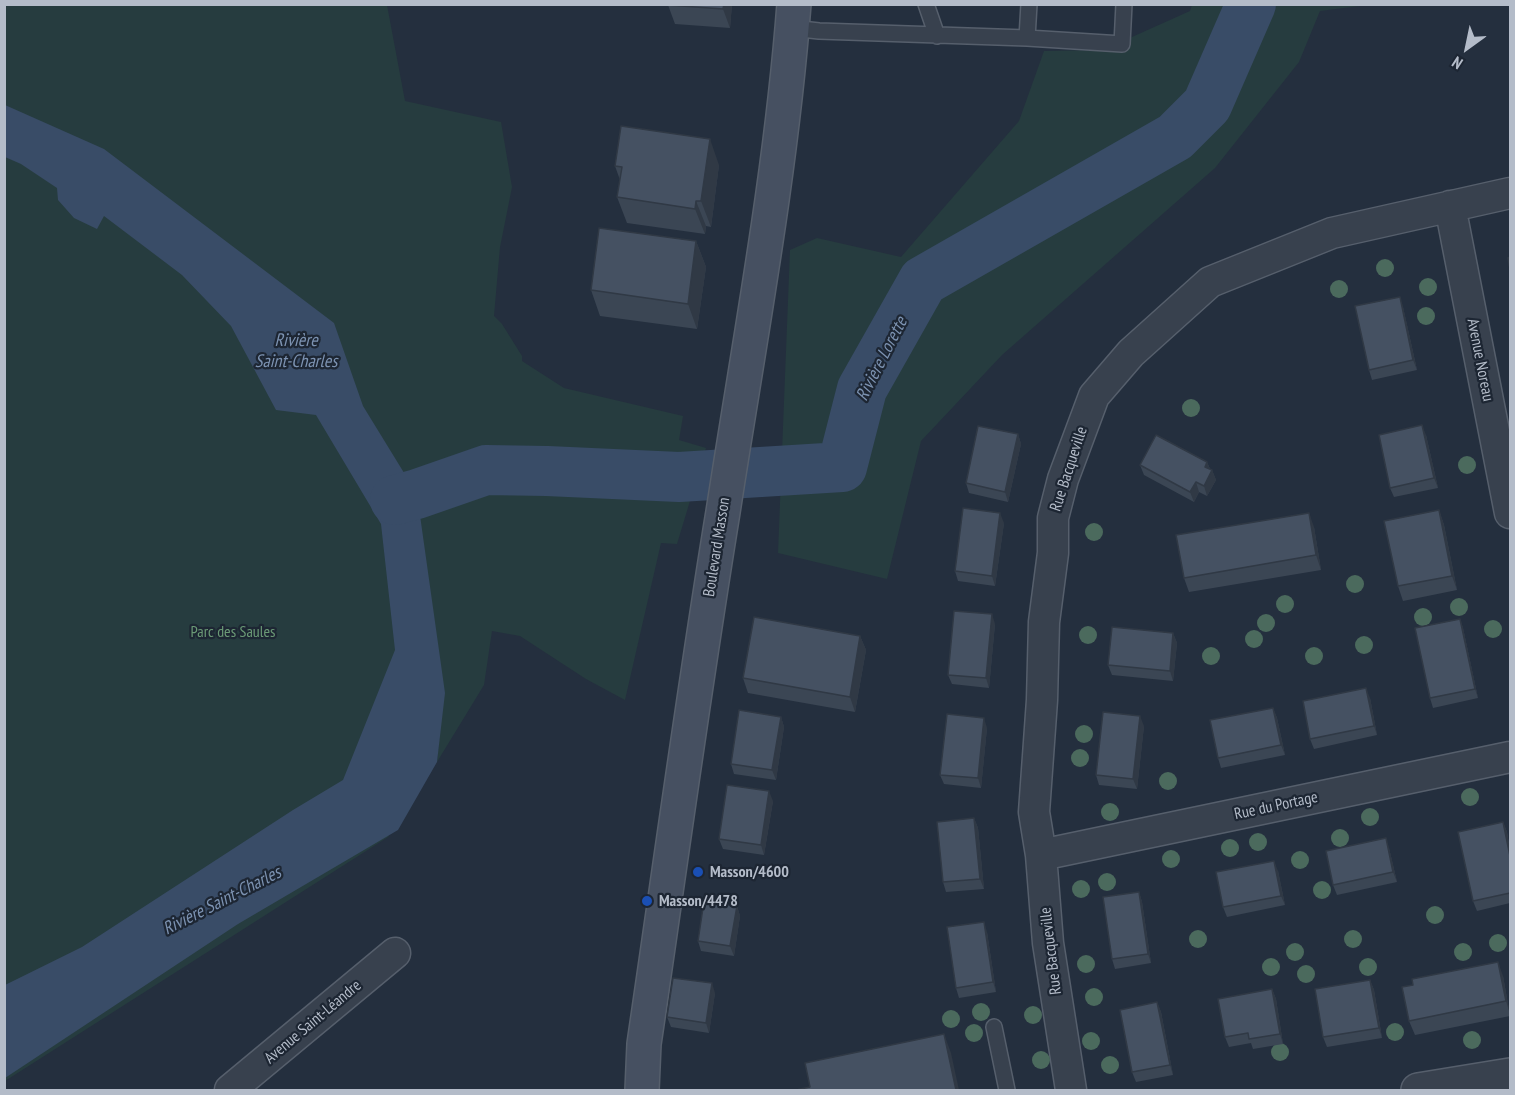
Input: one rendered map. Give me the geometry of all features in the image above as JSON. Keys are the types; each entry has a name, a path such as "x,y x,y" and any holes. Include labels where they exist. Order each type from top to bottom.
{"main road":[{"name":"Boulevard Masson","path":"642,1090 644,1044 718,542 762,264 789,70 793,16"}],"street":[{"name":"Rue Bacqueville","path":"1071,1090 1048,943 1041,855 1034,812 1042,700 1044,622 1053,553 1053,518 1063,479 1094,396 1131,353 1210,282 1332,233 1510,193"},
{"name":"Avenue Noreau","path":"1450,206 1510,513"},
{"name":"Rue du Portage","path":"1041,855 1510,757"},
{"name":"Avenue Saint-Léandre","path":"230,1090 395,953"},
{"path":"1418,1090 1510,1075"}],"lane":[{"path":"926,4 937,36"},
{"path":"1027,38 1029,4"},
{"path":"793,16 819,31 1027,38 1122,45 1124,4"},
{"path":"994,1027 1007,1090"}],"green space":[{"name":"Parc des Saules","path":"5,5 387,5 405,101 501,122 512,187 500,247 494,316 502,324 522,356 522,361 564,388 683,416 679,440 706,448 677,544 661,543 625,700 586,679 520,636 492,631 484,685 437,762 440,729 388,837 5,1081"},
{"path":"1192,5 1368,5 1320,11 1299,62 1215,168 1002,355 921,441 887,579 778,553 790,250 817,238 901,257 1019,121 1044,51 1103,50 1190,11"}],"water":[{"name":"Rivière Saint-Charles","path":"5,105 104,149 334,323 363,406 417,494 445,693 437,762 398,830 238,924 5,1078 5,985 82,947 343,780 395,650 381,524 316,415 276,410 231,326 182,275 104,216 97,229 74,218 58,200 57,188 21,164 5,157"}],"building":[{"path":"668,4 724,4 723,9"},
{"path":"621,126 710,139 701,201 696,201 695,209 617,197 622,167 615,166"},
{"path":"599,228 696,241 688,304 591,290"},
{"path":"1400,297 1413,360 1369,370 1355,306"},
{"path":"1422,425 1434,478 1390,488 1379,435"},
{"path":"978,426 1018,434 1005,492 966,483"},
{"path":"1156,435 1207,462 1205,467 1212,470 1204,486 1196,482 1190,492 1140,465"},
{"path":"963,508 1000,513 992,576 955,571"},
{"path":"1439,510 1452,576 1398,586 1384,521"},
{"path":"1309,513 1316,555 1184,578 1176,535"},
{"path":"954,611 992,614 986,678 948,675"},
{"path":"754,617 860,636 850,697 743,678"},
{"path":"1460,619 1475,689 1430,698 1415,628"},
{"path":"1112,627 1173,633 1170,671 1108,665"},
{"path":"1366,688 1374,726 1310,739 1303,701"},
{"path":"1273,708 1281,745 1218,758 1210,720"},
{"path":"739,710 781,717 772,770 731,764"},
{"path":"1103,712 1140,716 1133,779 1096,775"},
{"path":"947,714 984,718 978,778 940,775"},
{"path":"727,785 769,791 761,845 719,839"},
{"path":"974,818 980,879 943,882 937,822"},
{"path":"1503,822 1510,856 1510,893 1473,901 1458,832"},
{"path":"1386,838 1393,872 1333,885 1326,851"},
{"path":"1274,861 1281,896 1223,907 1216,872"},
{"path":"1139,892 1148,954 1112,959 1103,897"},
{"path":"704,901 737,906 730,946 698,941"},
{"path":"984,922 993,982 956,988 947,927"},
{"path":"1498,962 1506,1001 1409,1021 1402,987 1413,985 1412,979"},
{"path":"673,978 712,983 706,1023 667,1017"},
{"path":"1370,980 1379,1028 1323,1037 1315,989"},
{"path":"1272,989 1280,1034 1249,1039 1248,1033 1225,1037 1218,999"},
{"path":"1157,1002 1170,1065 1132,1072 1120,1010"},
{"path":"944,1034 956,1090 796,1090 810,1087 805,1063"}],"waterway":[{"name":"Rivière Lorette","path":"395,500 486,470 679,477 842,467 862,389 923,281 1175,137 1207,105 1251,4"}],"place":[{"name":"Masson/4600","path":"698,872"},
{"name":"Masson/4478","path":"647,901"}]}
